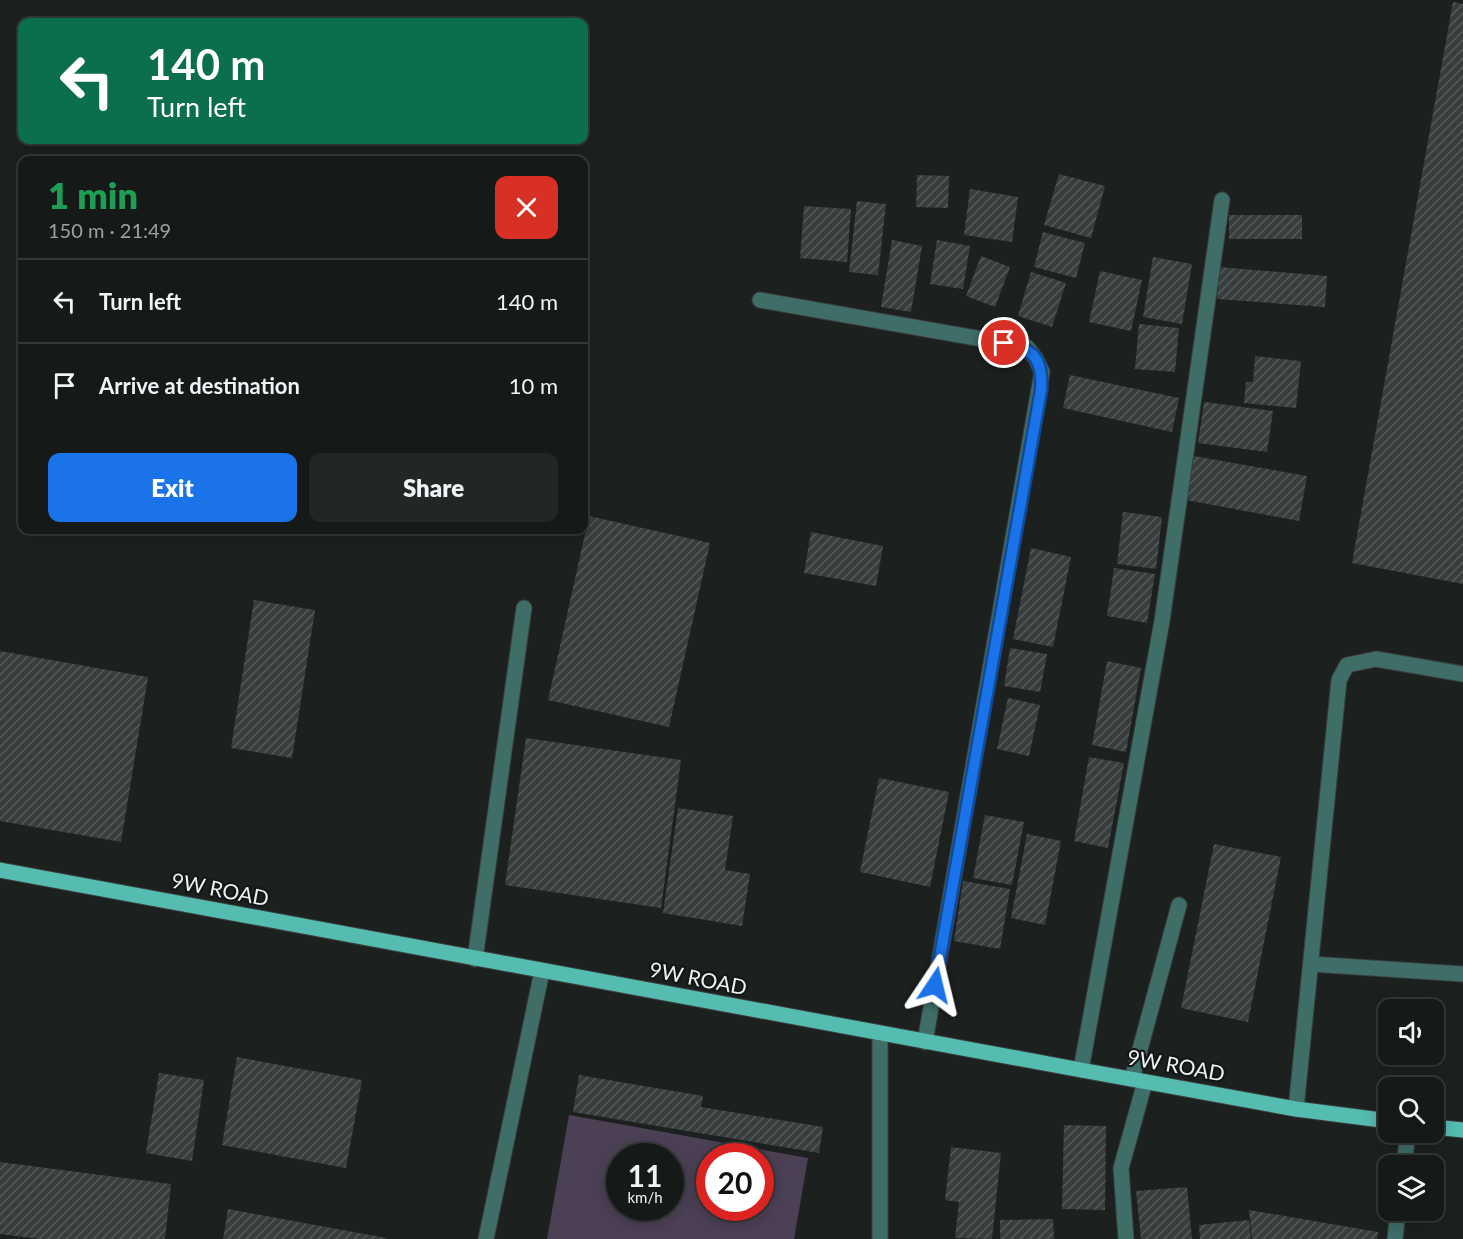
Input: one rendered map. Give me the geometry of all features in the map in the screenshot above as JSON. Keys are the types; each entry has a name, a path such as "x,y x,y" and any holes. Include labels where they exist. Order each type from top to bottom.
{"main road":[{"name":"9W ROAD","path":"0,870 880,1034 1296,1109 1378,1120"},
{"path":"1444,1128 1463,1130"}],"street":[{"path":"1081,1070 1162,621 1222,200"},
{"path":"760,300 1027,347 1042,372 925,1042"},
{"path":"475,959 524,608"},
{"path":"1296,1109 1339,680 1347,665 1376,659 1463,674"},
{"path":"1126,1239 1120,1168 1179,905"},
{"path":"1311,964 1463,974"},
{"path":"486,1239 542,971"},
{"path":"880,1034 880,1239"},
{"path":"1395,1239 1397,1221"}],"shaded area":[{"path":"569,1115 725,1143 696,1143 696,1221 774,1221 774,1152 808,1158 794,1239 547,1239"}],"building":[{"path":"1453,2 1463,4 1463,584 1352,563"},
{"path":"1059,174 1105,186 1091,238 1044,225"},
{"path":"917,175 949,176 948,208 916,207"},
{"path":"970,189 1018,197 1012,242 964,235"},
{"path":"857,201 886,204 878,275 849,272"},
{"path":"804,206 851,209 847,262 800,258"},
{"path":"1229,215 1302,215 1302,239 1229,239"},
{"path":"1043,232 1085,243 1076,278 1034,267"},
{"path":"892,240 922,246 911,312 881,307"},
{"path":"937,240 970,246 963,289 930,284"},
{"path":"981,256 1010,267 995,307 966,296"},
{"path":"1153,257 1192,264 1182,324 1143,317"},
{"path":"1219,267 1327,276 1325,307 1217,299"},
{"path":"1100,271 1142,280 1131,331 1089,322"},
{"path":"1031,272 1066,283 1052,327 1018,316"},
{"path":"1139,324 1179,328 1175,372 1135,369"},
{"path":"1255,356 1301,361 1296,408 1244,403 1246,382 1253,382"},
{"path":"1070,375 1179,398 1172,432 1063,408"},
{"path":"1204,402 1273,411 1267,452 1198,443"},
{"path":"1194,456 1307,476 1299,521 1186,500"},
{"path":"1123,512 1162,517 1156,569 1117,564"},
{"path":"589,516 710,543 669,727 548,700 585,534 588,534"},
{"path":"811,532 883,546 876,586 804,573"},
{"path":"1031,548 1071,557 1053,647 1013,639"},
{"path":"1114,568 1155,574 1147,623 1107,616"},
{"path":"254,600 315,610 292,758 231,748"},
{"path":"1010,648 1047,654 1040,692 1004,686"},
{"path":"0,651 148,677 121,842 0,821"},
{"path":"1107,661 1141,668 1126,752 1092,745"},
{"path":"1008,698 1040,705 1029,756 997,749"},
{"path":"526,738 681,760 661,908 505,885"},
{"path":"1089,757 1124,763 1108,848 1074,841"},
{"path":"879,778 949,792 930,887 860,872"},
{"path":"678,808 733,816 725,870 750,874 742,926 663,913"},
{"path":"985,815 1024,822 1012,885 973,878"},
{"path":"1027,834 1061,841 1045,925 1011,918"},
{"path":"1214,844 1281,857 1248,1022 1181,1008"},
{"path":"963,881 1010,889 1000,949 954,941"},
{"path":"237,1057 362,1080 346,1168 222,1145"},
{"path":"159,1073 204,1080 192,1161 146,1153"},
{"path":"579,1075 703,1096 701,1107 823,1127 819,1153 774,1146 774,1143 759,1143 573,1112"},
{"path":"1064,1125 1106,1126 1105,1210 1062,1209"},
{"path":"951,1147 1001,1153 992,1239 955,1238 959,1202 945,1200"},
{"path":"0,1162 171,1184 165,1239 40,1239 0,1234"},
{"path":"1187,1187 1192,1239 1141,1239 1136,1191"},
{"path":"228,1209 386,1238 386,1239 223,1239"},
{"path":"1249,1210 1378,1232 1377,1239 1252,1239"},
{"path":"1053,1219 1054,1239 1000,1239 1000,1220"},
{"path":"1249,1220 1251,1239 1200,1239 1199,1225"}],"route":[{"path":"935,985 1041,390 1042,372 1027,347 1004,343"}]}
